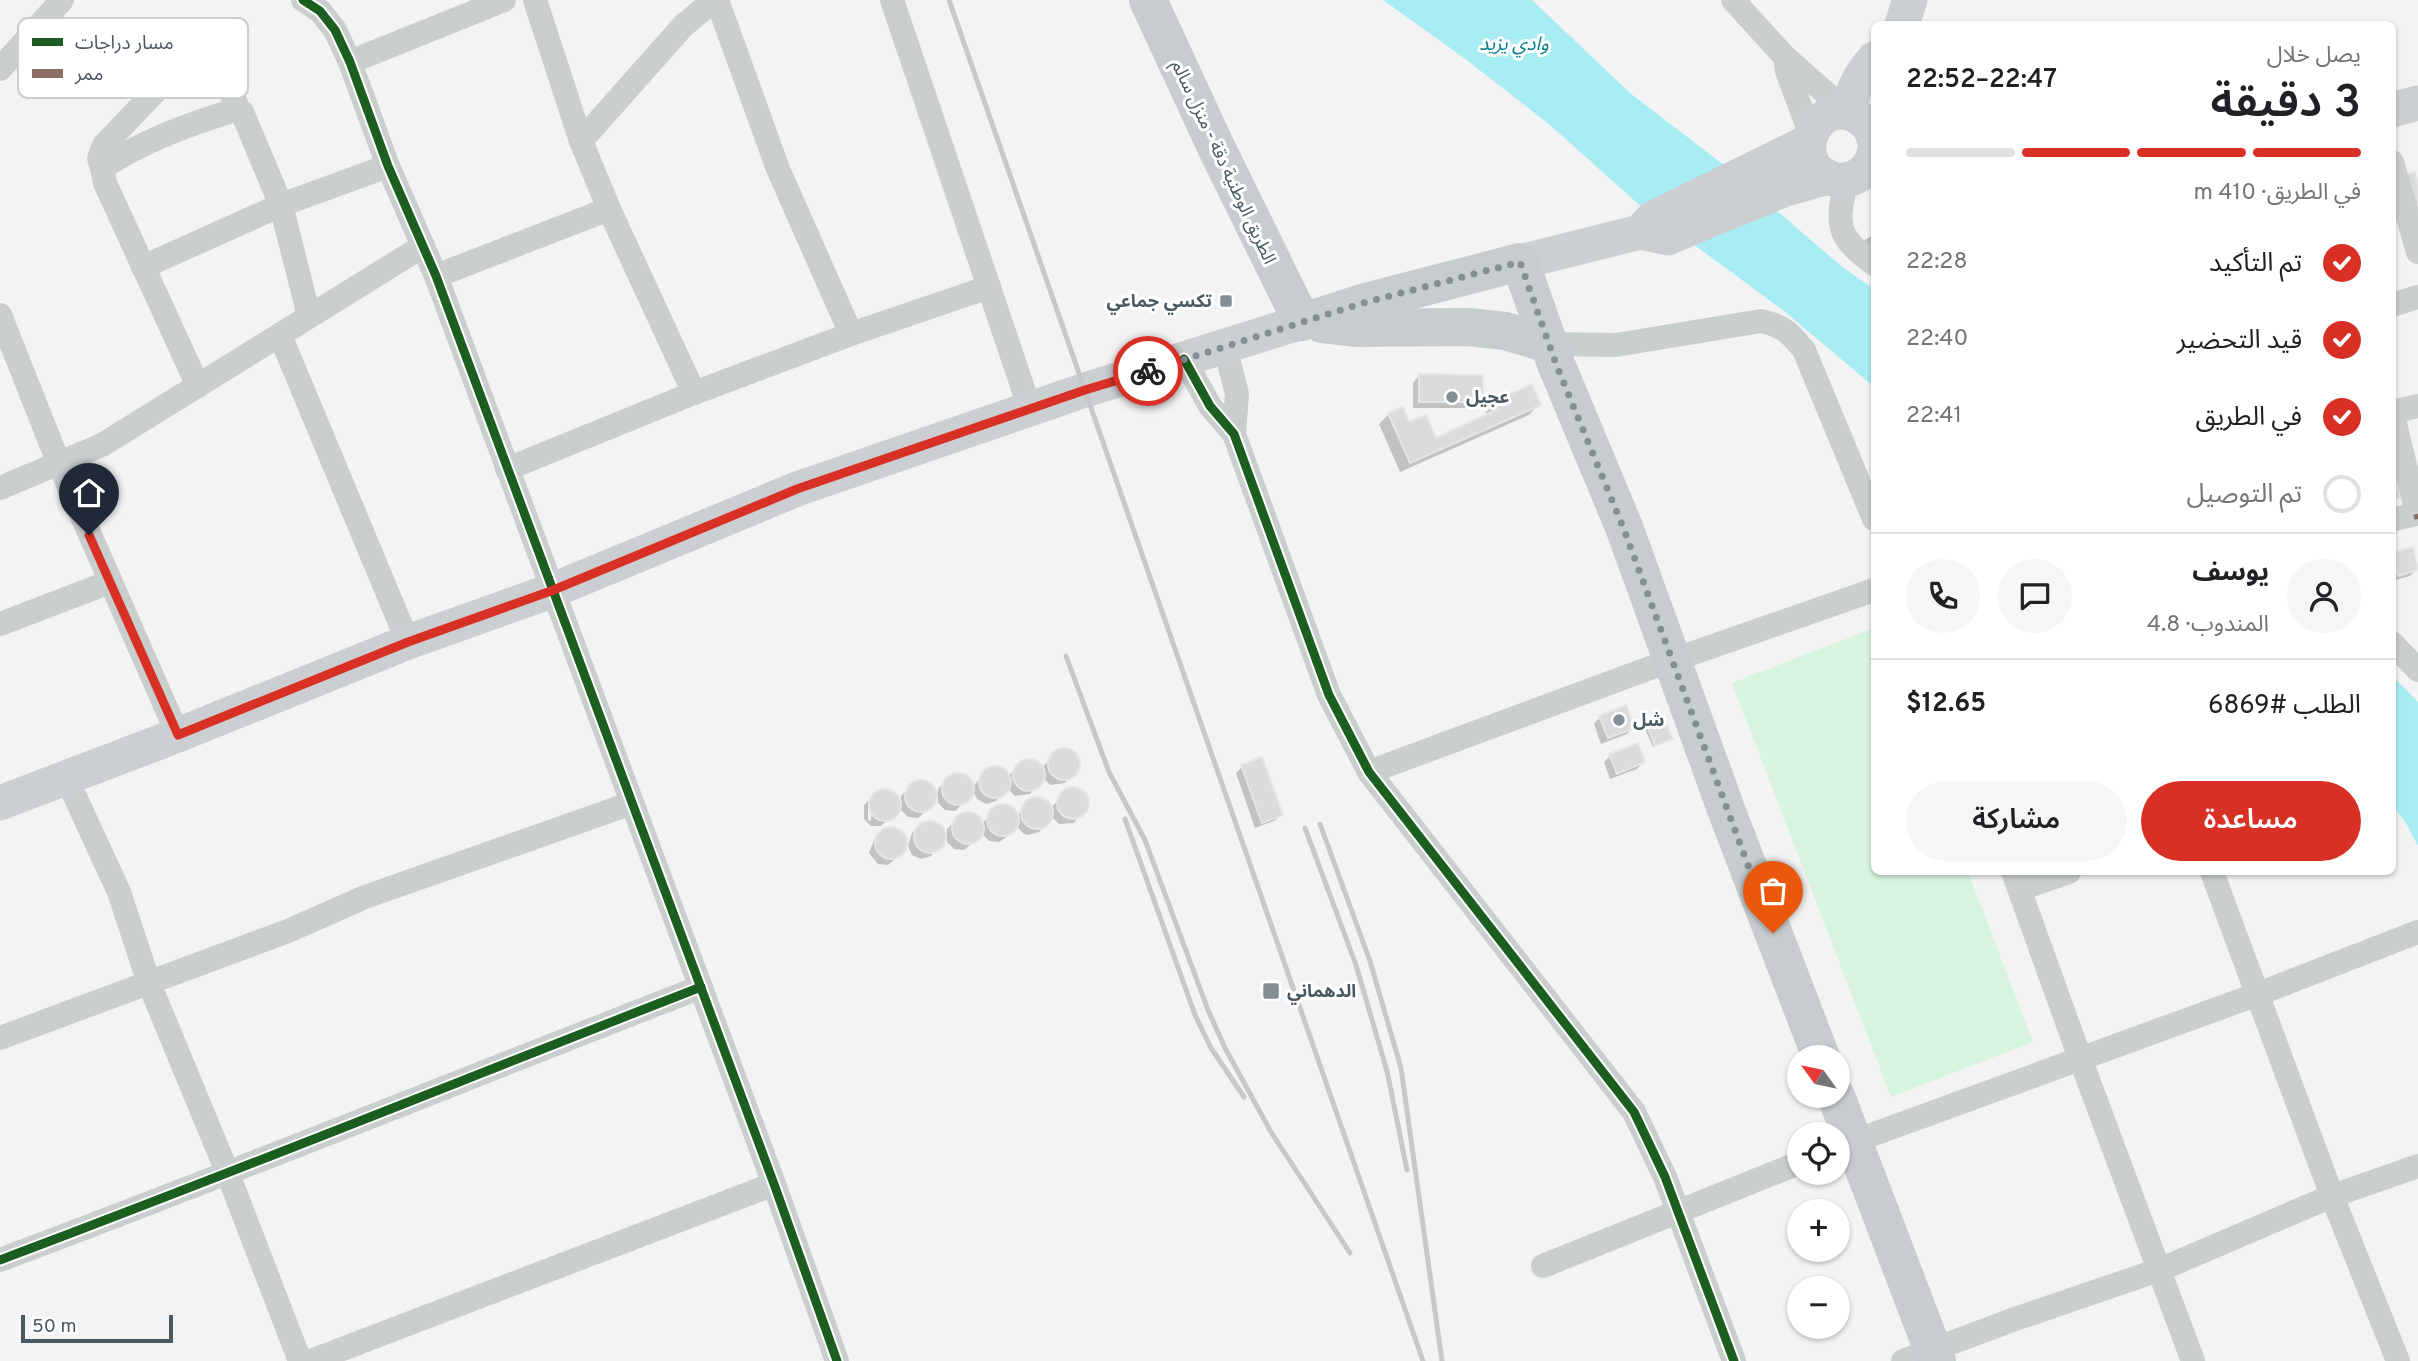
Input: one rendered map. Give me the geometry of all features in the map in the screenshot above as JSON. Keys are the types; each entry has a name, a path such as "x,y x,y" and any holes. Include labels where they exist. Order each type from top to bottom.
{"main road":[{"name":"الطريق الوطنية دقة - منزل سالم","path":"1148,0 1278,277 1302,322"},
{"path":"1903,21 1910,0"},
{"path":"1862,146 1850,99 1862,73 1871,62"},
{"path":"2396,109 2418,103"},
{"path":"1753,187 1809,138 1820,120 1836,113 1862,146"},
{"path":"1809,138 1808,153 1812,163 1862,146"},
{"path":"0,803 408,642 551,591 797,489 1184,359 1363,303 1653,229 1753,187 1862,146"},
{"path":"1520,262 1549,344 1623,527 1817,1045"},
{"path":"1302,322 1357,328 1481,328 1518,334 1549,344"},
{"path":"1850,1157 1924,1357"}],"street":[{"path":"46,18 62,0"},
{"path":"303,0 320,11 335,30 350,62 388,166 436,276 551,591 774,1184 837,1361"},
{"path":"350,62 505,0"},
{"path":"535,0 581,141 609,209 694,393"},
{"path":"581,141 683,26 715,0 778,169 851,334"},
{"path":"892,0 1030,410"},
{"path":"1733,0 1785,57 1828,94 1862,146 1839,212 1840,225 1854,248 1871,262"},
{"path":"0,69 18,49"},
{"path":"1785,57 1809,138"},
{"path":"149,98 104,145 99,158 105,183 198,386"},
{"path":"234,98 244,114 281,205 309,316"},
{"path":"141,106 172,130"},
{"path":"102,168 127,152 172,130 239,110"},
{"path":"143,267 281,205 388,166"},
{"path":"2396,176 2418,252"},
{"path":"436,276 609,209"},
{"path":"0,488 102,445 424,246"},
{"path":"507,469 694,393 851,334 989,287"},
{"path":"2396,304 2418,297"},
{"path":"0,315 59,464 178,735"},
{"path":"1549,344 1616,345 1761,321 1777,324 1789,331 1804,350 1871,512"},
{"path":"280,335 408,642"},
{"path":"1225,347 1237,394 1234,434"},
{"path":"1184,359 1210,407 1234,434 1329,695 1369,772 1634,1112 1665,1177 1734,1361"},
{"path":"2396,411 2418,405"},
{"path":"2396,428 2417,513 2396,519"},
{"path":"0,624 110,582"},
{"path":"1369,772 1871,591"},
{"path":"2396,647 2418,670"},
{"path":"66,777 118,892 149,983 228,1174 300,1361"},
{"path":"0,1038 288,931 365,897 632,803"},
{"path":"2049,875 2016,880 2193,1361"},
{"path":"2213,875 2332,1196 2398,1361"},
{"path":"1850,1142 2258,994 2418,932"},
{"path":"0,1260 228,1174 701,987"},
{"path":"1924,1357 2015,1319 2158,1270 2332,1196 2418,1166"},
{"path":"1543,1266 1787,1168"},
{"path":"311,1361 774,1184"}],"green space":[{"path":"1871,629 1871,875 1969,875 2033,1042 1891,1097 1732,683"}],"water":[{"name":"وادي يزيد","path":"1383,0 1532,0 1630,93 1729,169 1841,266 1871,287 1871,384 1784,311 1636,202 1550,125 1464,58"},
{"path":"2396,679 2418,702 2418,846 2396,810"}],"building":[{"path":"2415,172 2418,184 2418,223 2404,175"},
{"path":"1419,374 1483,375 1483,402 1419,402"},
{"path":"1532,384 1541,405 1410,463 1388,413 1403,407 1409,422 1426,415 1436,438 1498,409 1495,401"},
{"path":"2396,480 2401,498 2396,499"},
{"path":"2413,547 2418,570 2398,576 2396,552"},
{"path":"1626,705 1635,728 1608,738 1599,716"},
{"path":"1664,718 1673,739 1655,746 1647,725"},
{"path":"1638,743 1645,762 1617,774 1609,754"},
{"path":"1064,748 1076,752 1080,764 1076,776 1064,780 1052,776 1048,764 1052,752"},
{"path":"1262,757 1283,815 1262,823 1241,765"},
{"path":"1029,759 1041,763 1045,775 1041,787 1029,791 1017,787 1013,775 1017,763"},
{"path":"995,766 1007,770 1011,782 1007,794 995,798 983,794 979,782 983,770"},
{"path":"958,773 970,777 974,789 970,801 958,805 946,801 942,789 946,777"},
{"path":"921,780 933,784 937,796 933,808 921,812 909,808 905,796 909,784"},
{"path":"1073,787 1085,791 1089,803 1085,815 1073,819 1061,815 1057,803 1061,791"},
{"path":"885,789 897,793 901,805 897,817 885,821 873,817 869,805 873,793"},
{"path":"1037,797 1049,801 1053,813 1049,825 1037,829 1025,825 1021,813 1025,801"},
{"path":"1003,804 1015,808 1019,820 1015,832 1003,836 991,832 987,820 991,808"},
{"path":"968,812 980,816 984,828 980,840 968,844 956,840 952,828 956,816"},
{"path":"930,821 942,825 946,837 942,849 930,853 918,849 914,837 918,825"},
{"path":"891,827 903,831 907,843 903,855 891,859 879,855 875,843 879,831"}],"railway":[{"path":"949,0 1423,1361"},
{"path":"1066,656 1109,772 1145,840 1208,1010 1225,1048 1271,1132 1350,1253"},
{"path":"1125,819 1195,1015 1211,1048 1244,1097"},
{"path":"1320,824 1370,961 1401,1068 1442,1361"},
{"path":"1305,828 1356,965 1387,1071 1407,1170"}],"marked path":[{"path":"2417,514 2418,519"}],"cycle path":[{"path":"303,0 320,11 335,30 350,62 388,166 436,276 774,1184 837,1361"},
{"path":"1184,359 1210,406 1234,434 1329,695 1369,772 1634,1112 1665,1177 1734,1361"},
{"path":"0,1260 701,987"}],"way so far":[{"path":"1148,371 1363,303 1520,262 1556,364 1623,527 1773,933"}],"place":[{"name":"تكسي جماعي","path":"1226,301"},
{"name":"عجيل","path":"1452,397"},
{"name":"شل","path":"1619,720"},
{"name":"الدهماني","path":"1271,991"}],"route":[{"path":"89,535 178,735 408,642 551,591 797,489 873,461 1148,371"}]}
